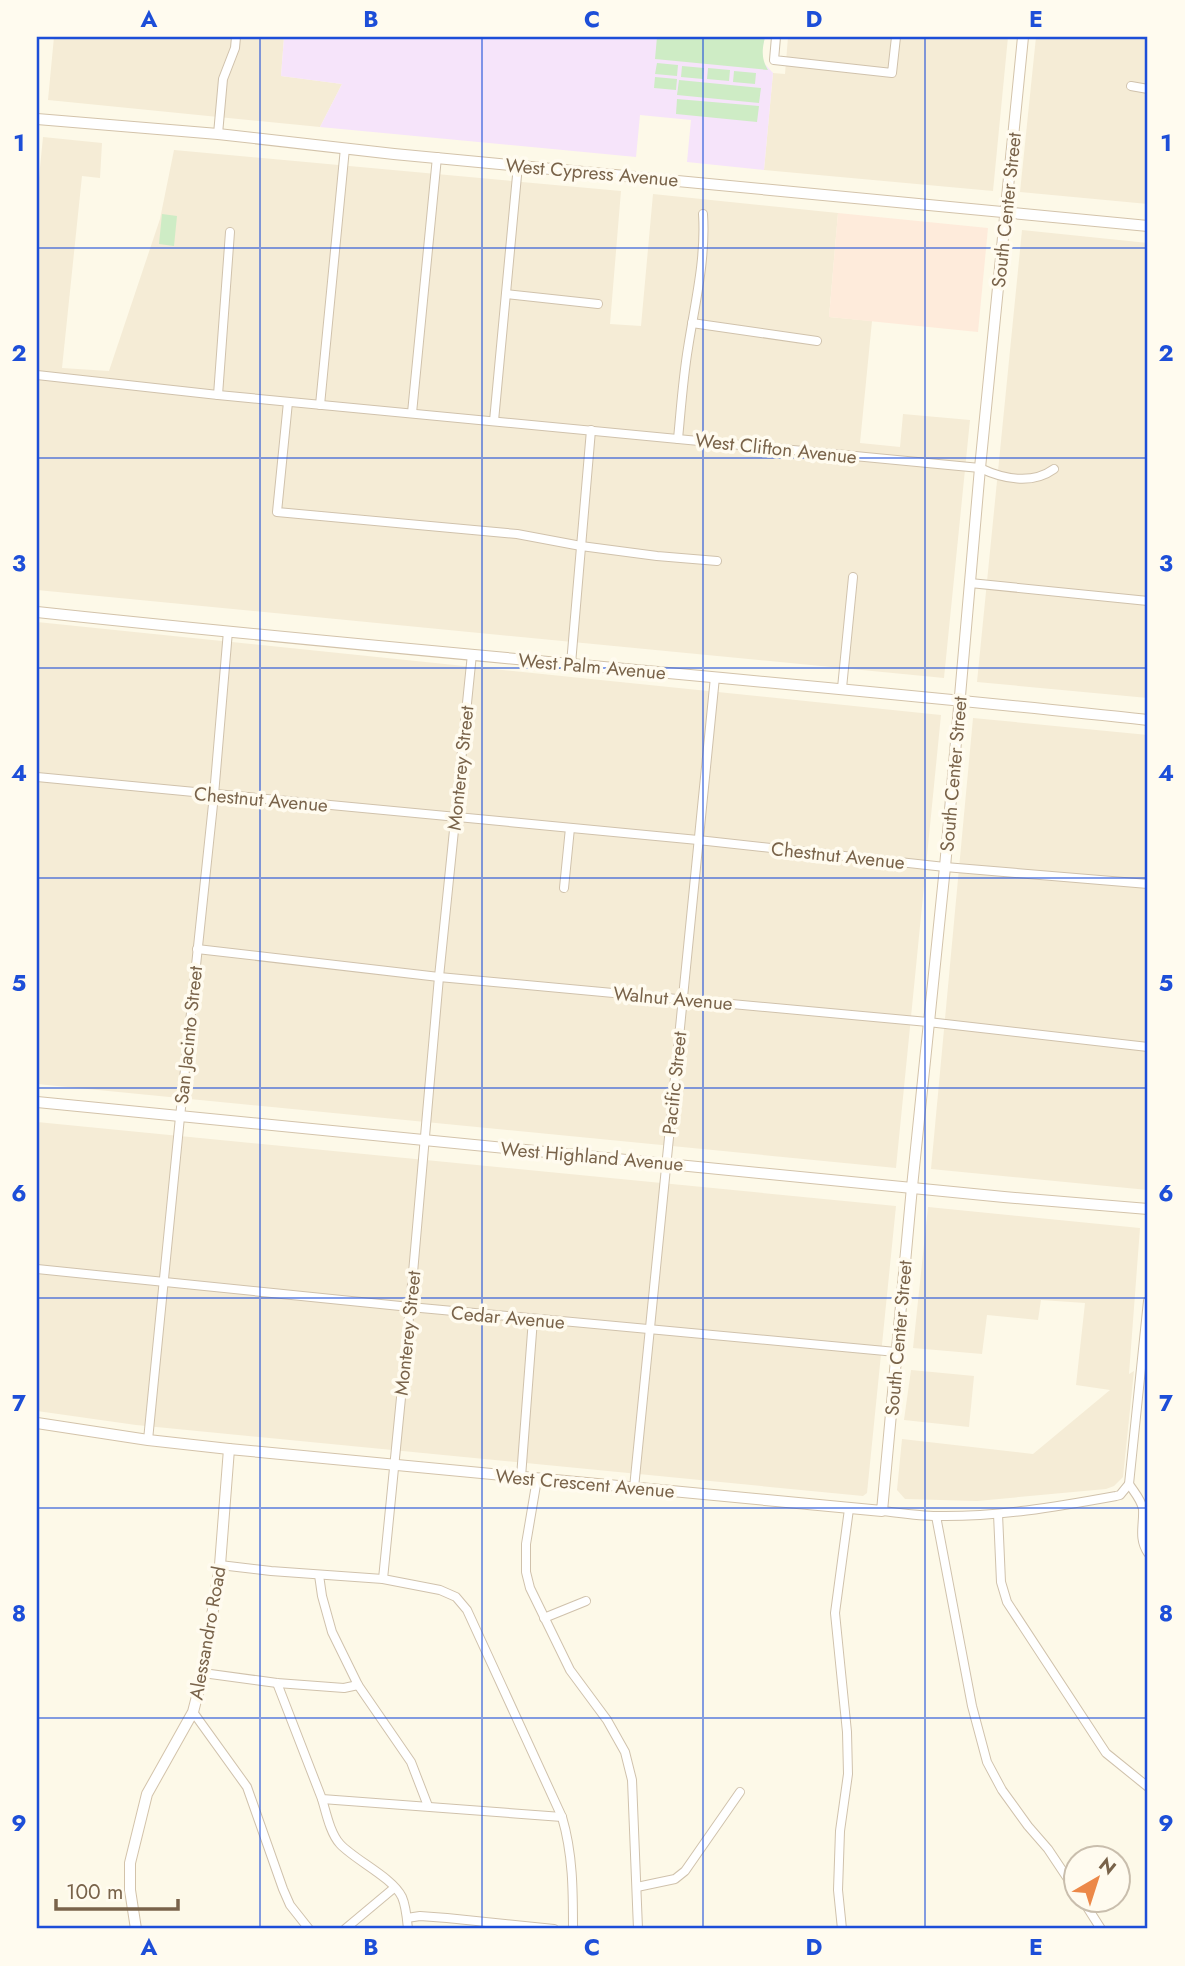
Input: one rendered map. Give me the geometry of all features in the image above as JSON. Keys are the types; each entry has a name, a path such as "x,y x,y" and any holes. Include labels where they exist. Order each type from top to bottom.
{"street":[{"path":"218,134 223,79 235,48 236,37"},
{"path":"776,37 774,60 892,73 896,37"},
{"name":"South Center Street","path":"882,1511 1023,37"},
{"path":"1131,86 1148,89"},
{"name":"West Cypress Avenue","path":"37,119 218,134 437,158 1148,226"},
{"path":"320,405 345,148"},
{"path":"37,375 412,413 437,158"},
{"path":"494,421 518,165"},
{"path":"678,439 702,261 703,214"},
{"path":"218,395 230,232"},
{"path":"506,294 598,304"},
{"path":"692,323 817,341"},
{"path":"288,402 276,512 517,534 581,546 717,561"},
{"name":"West Clifton Avenue","path":"412,413 980,468 1003,477 1045,475 1054,469"},
{"path":"571,664 591,430"},
{"path":"842,688 853,577"},
{"path":"970,583 1148,601"},
{"name":"West Palm Avenue","path":"37,612 960,699 1148,720"},
{"name":"San Jacinto Street","path":"148,1440 229,631"},
{"name":"Monterey Street","path":"383,1579 454,817 472,654"},
{"name":"Pacific Street","path":"634,1488 715,677"},
{"name":"Chestnut Avenue","path":"37,777 698,840 945,867 1148,884"},
{"path":"564,888 570,828"},
{"name":"Walnut Avenue","path":"197,949 439,977 929,1022 1148,1046"},
{"name":"West Highland Avenue","path":"37,1102 1148,1209"},
{"name":"Cedar Avenue","path":"37,1269 533,1319 897,1352"},
{"path":"1148,1301 1129,1484 1143,1507 1141,1537 1148,1553"},
{"path":"521,1477 533,1319"},
{"name":"West Crescent Avenue","path":"37,1423 229,1449 936,1516 998,1514 1055,1507 1120,1495 1129,1484"},
{"name":"Alessandro Road","path":"136,1929 130,1890 130,1863 147,1794 193,1712 203,1673 220,1565 229,1449"},
{"path":"537,1479 526,1544 526,1572 530,1588 570,1670 607,1720 625,1752 632,1780 638,1929"},
{"path":"842,1929 838,1890 839,1831 848,1774 848,1732 835,1613 849,1509"},
{"path":"998,1514 1001,1582 1007,1602 1106,1753 1148,1787"},
{"path":"936,1516 972,1706 987,1762 1002,1790 1062,1870"},
{"path":"220,1565 383,1579 440,1590 456,1597 467,1610 562,1817 569,1843 572,1872 573,1929"},
{"path":"319,1575 332,1630 358,1685 411,1762 428,1806"},
{"path":"544,1618 586,1601"},
{"path":"203,1673 277,1683 344,1688 358,1685"},
{"path":"277,1683 338,1842 394,1888 403,1900 408,1929"},
{"path":"193,1712 247,1787 283,1889 290,1905 309,1929"},
{"path":"637,1887 675,1880 685,1871 740,1792"},
{"path":"321,1798 562,1817"},
{"path":"345,1929 394,1888"},
{"path":"1091,1913 1101,1929"},
{"path":"407,1918 447,1918 554,1929"}],"shaded area":[{"path":"54,37 284,37 281,76 342,84 320,127 48,100"},
{"path":"284,37 765,37 763,62 773,73 764,170 687,162 691,120 640,115 636,157 320,127 342,84 281,76"},
{"path":"788,37 1008,37 993,191 764,170 773,73 785,74"},
{"path":"1036,37 1148,37 1148,204 1020,192"},
{"path":"43,137 102,143 100,178 82,176 62,368 109,371 160,219 174,150 621,191 610,324 641,326 653,194 838,213 829,317 872,321 860,443 900,447 903,414 970,420 944,678 37,590 37,198"},
{"path":"838,213 988,228 978,332 829,317"},
{"path":"1022,230 1148,243 1148,698 977,682"},
{"path":"37,622 941,715 896,1168 37,1084"},
{"path":"973,718 1148,735 1148,1190 931,1169"},
{"path":"37,1122 896,1206 867,1493 863,1496 136,1425 37,1411"},
{"path":"928,1207 1140,1228 1129,1374 1134,1371 1123,1477 1114,1486 1106,1489 977,1501 905,1499 897,1490 902,1439 1033,1454 1110,1390 1076,1385 1085,1303 1041,1300 1038,1320 987,1315 982,1354 913,1348"},
{"path":"911,1370 974,1376 969,1427 904,1420"}],"green space":[{"path":"657,37 765,37 763,54 768,70 655,59"},
{"path":"657,63 678,65 677,76 655,74"},
{"path":"682,66 704,68 703,79 681,77"},
{"path":"708,68 730,70 729,81 707,79"},
{"path":"734,71 756,73 755,84 733,82"},
{"path":"655,77 677,79 676,90 654,88"},
{"path":"679,80 761,88 759,103 677,95"},
{"path":"677,99 759,106 757,122 676,114"},
{"path":"162,214 177,216 174,246 159,244"}]}
